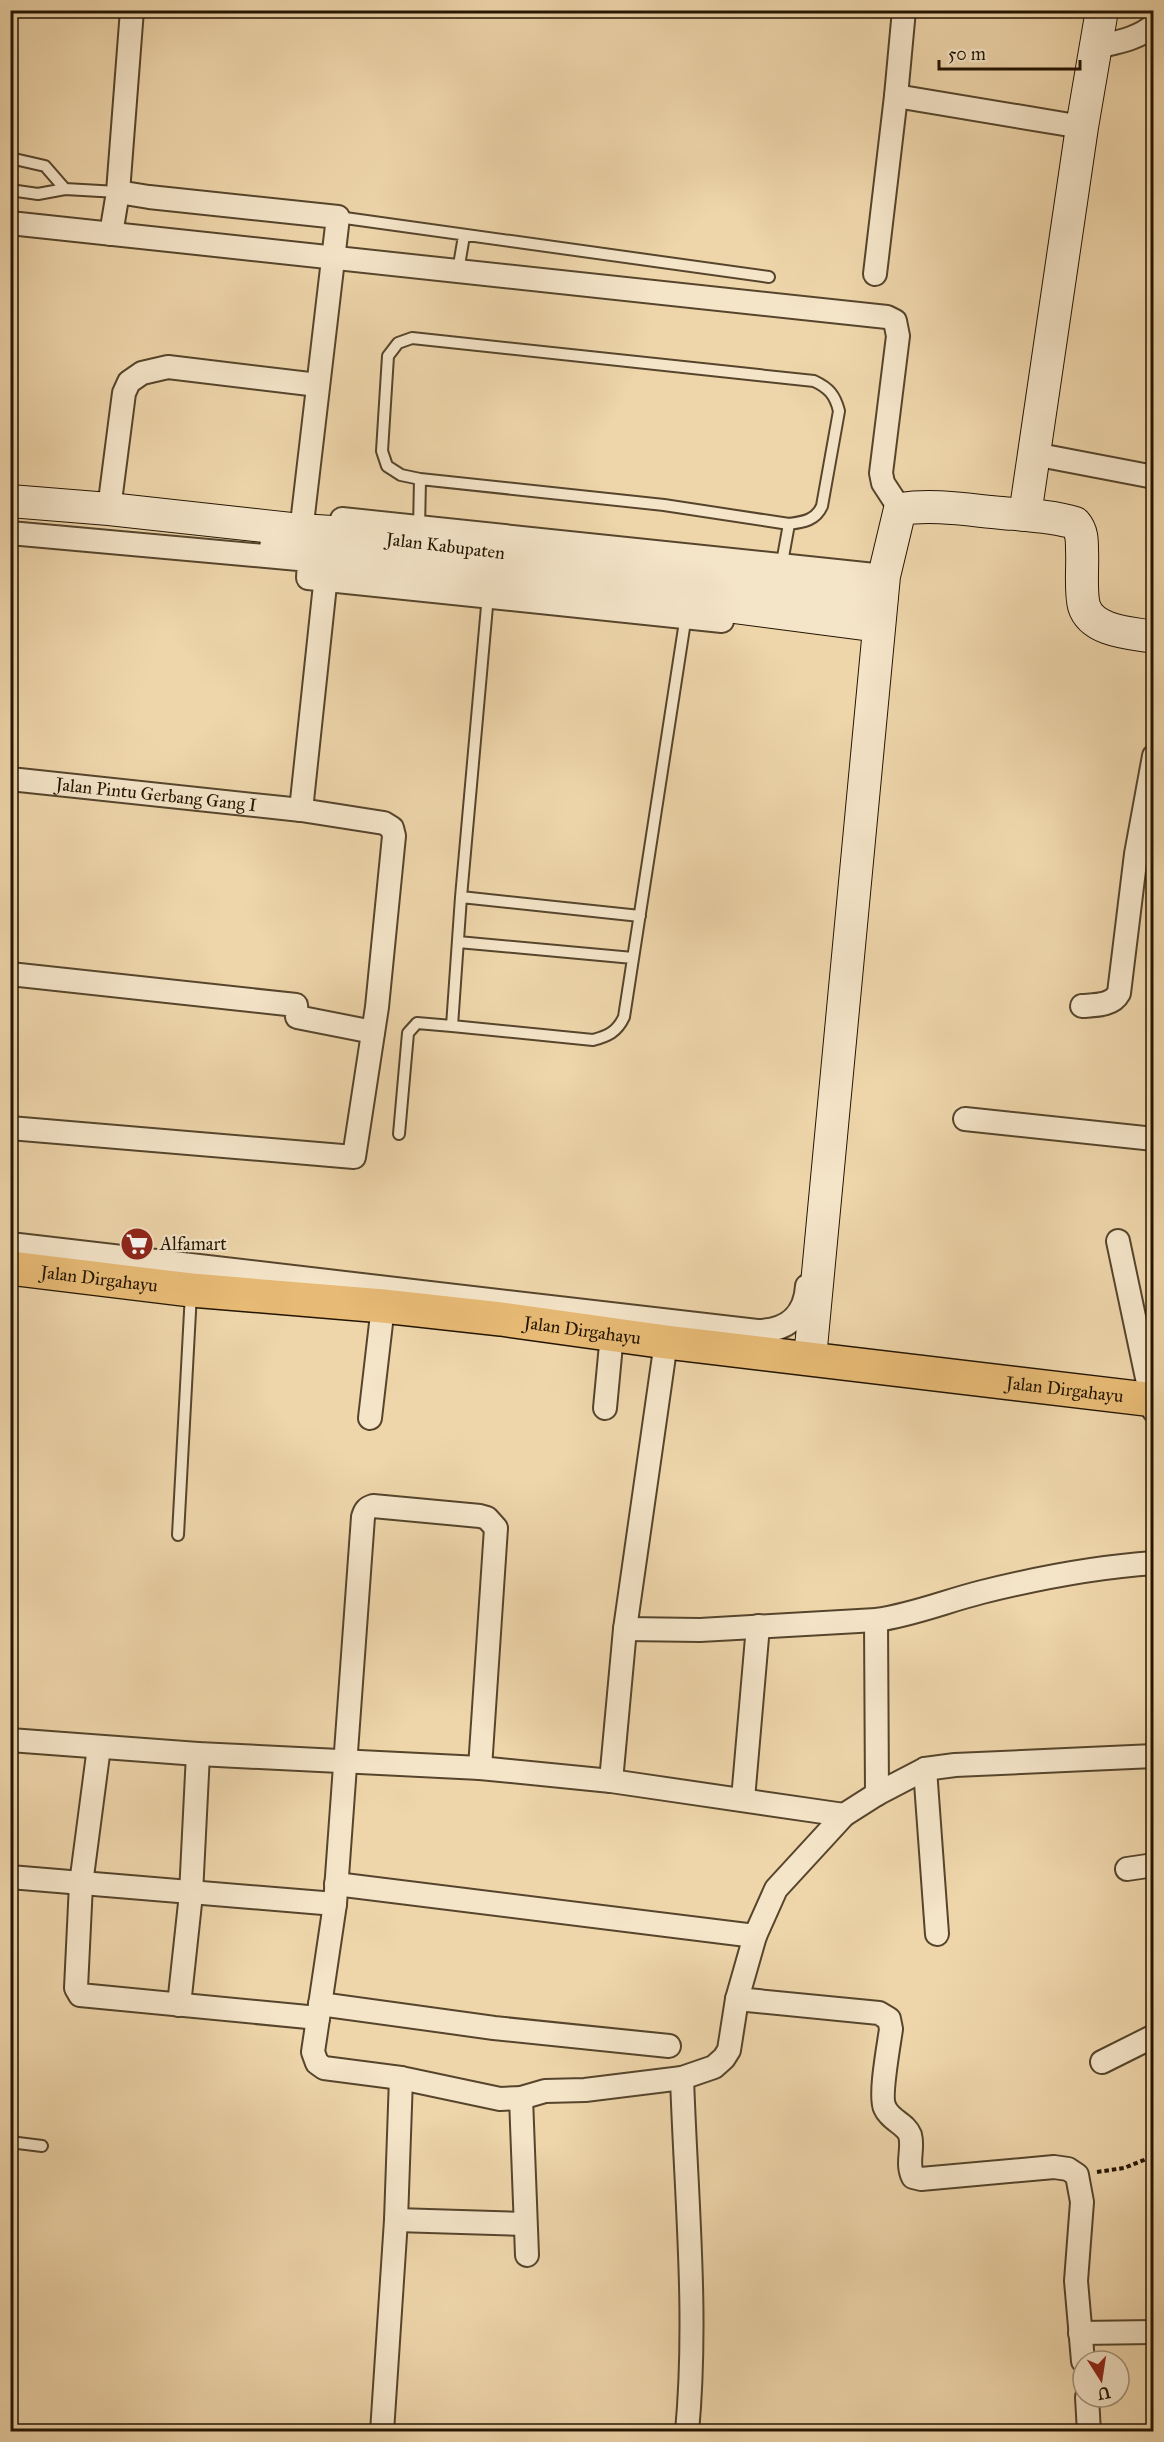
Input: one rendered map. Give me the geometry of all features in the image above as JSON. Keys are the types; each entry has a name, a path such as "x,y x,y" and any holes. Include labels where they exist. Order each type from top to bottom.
{"main road":[{"name":"Jalan Dirgahayu","path":"10,1268 191,1290 383,1306 810,1358 1153,1404"}],"street":[{"path":"111,234 118,192 132,10"},
{"path":"875,274 904,10"},
{"path":"1025,515 1082,127 1102,10"},
{"path":"1096,47 1124,41 1145,32 1154,25"},
{"path":"896,96 1082,127"},
{"path":"118,192 149,198 338,217 299,532 419,544 778,593 881,599"},
{"path":"10,223 887,317 895,321 898,336 880,465 883,483 900,508 881,599 810,1358"},
{"path":"10,488 109,503 124,393 129,382 142,373 168,367 318,385"},
{"path":"1034,454 1154,477"},
{"name":"Jalan Kabupaten","path":"10,501 109,503 299,532 328,555 419,544 496,571 689,595 778,593 881,599"},
{"path":"900,508 928,506 1068,521 1079,527 1084,606 1091,617 1100,624 1116,630 1154,637"},
{"name":"Jalan Kabupaten","path":"10,517 160,529 299,532"},
{"path":"10,532 309,560 308,578 328,555"},
{"path":"328,555 496,571"},
{"path":"301,810 328,555"},
{"path":"10,1244 406,1289 716,1328 772,1331 794,1320 801,1311 807,1290 828,1036 869,648 867,642 861,637 689,595"},
{"path":"1082,1006 1110,1002 1119,993 1136,854 1154,756"},
{"name":"Jalan Pintu Gerbang Gang I","path":"10,778 301,810 384,823 393,828 393,855 373,1032"},
{"path":"10,974 296,1005 296,1017 373,1032 354,1157 10,1128"},
{"path":"965,1119 1154,1139"},
{"path":"1118,1241 1153,1404"},
{"path":"370,1418 383,1306"},
{"path":"605,1408 612,1335"},
{"path":"611,1781 626,1629 666,1342"},
{"path":"480,1768 495,1528 487,1518 480,1516 373,1506 365,1510 363,1517 336,1894 313,2052 317,2063 324,2068 401,2078 500,2099 520,2098 545,2091 585,2090 682,2078 714,2067 729,2050 737,1999 755,1936 777,1888 844,1815 877,1794 925,1769 955,1765 1154,1756"},
{"path":"626,1629 700,1630 876,1620 900,1617 980,1592 1027,1581 1154,1563"},
{"path":"876,1620 877,1794"},
{"path":"743,1799 758,1626"},
{"path":"10,1740 198,1754 480,1768 611,1781 844,1815"},
{"path":"99,1747 81,1884 76,1988 80,1995 179,2005 319,2011 669,2046"},
{"path":"179,2005 191,1894 198,1754"},
{"path":"925,1769 937,1934"},
{"path":"1127,1869 1154,1864"},
{"path":"10,1877 191,1894 336,1894 755,1936"},
{"path":"737,1999 885,2015 889,2019 891,2029 883,2101 891,2119 908,2131 911,2139 910,2170 913,2176 921,2179 1054,2167 1068,2169 1077,2175 1082,2202 1076,2281 1082,2349"},
{"path":"1102,2062 1154,2036"},
{"path":"382,2432 396,2220 401,2078"},
{"path":"682,2078 692,2298 692,2379 687,2432"},
{"path":"520,2098 527,2255"},
{"path":"396,2220 525,2224"},
{"path":"1080,2333 1154,2332"},
{"path":"1088,2409 1089,2432"}],"lane":[{"path":"10,158 45,166 65,189"},
{"path":"10,190 38,194 65,189 118,192"},
{"path":"338,217 770,278"},
{"path":"458,271 464,236"},
{"path":"412,338 814,381 828,387 836,399 839,411 819,513 813,518 789,524 653,504 420,479 401,475 387,466 382,451 388,356 398,343 412,338"},
{"path":"419,544 420,479"},
{"path":"778,593 789,524"},
{"path":"453,1026 461,897 496,571"},
{"path":"399,1134 408,1033 417,1023 593,1040 608,1036 619,1028 624,1017 689,595"},
{"path":"461,897 640,916"},
{"path":"458,942 633,958"},
{"path":"178,1536 191,1290"},
{"path":"10,2142 42,2146"}],"path":[{"path":"1077,2175 1124,2168 1154,2156"}],"place":[{"name":"Alfamart","path":"137,1244"}]}
